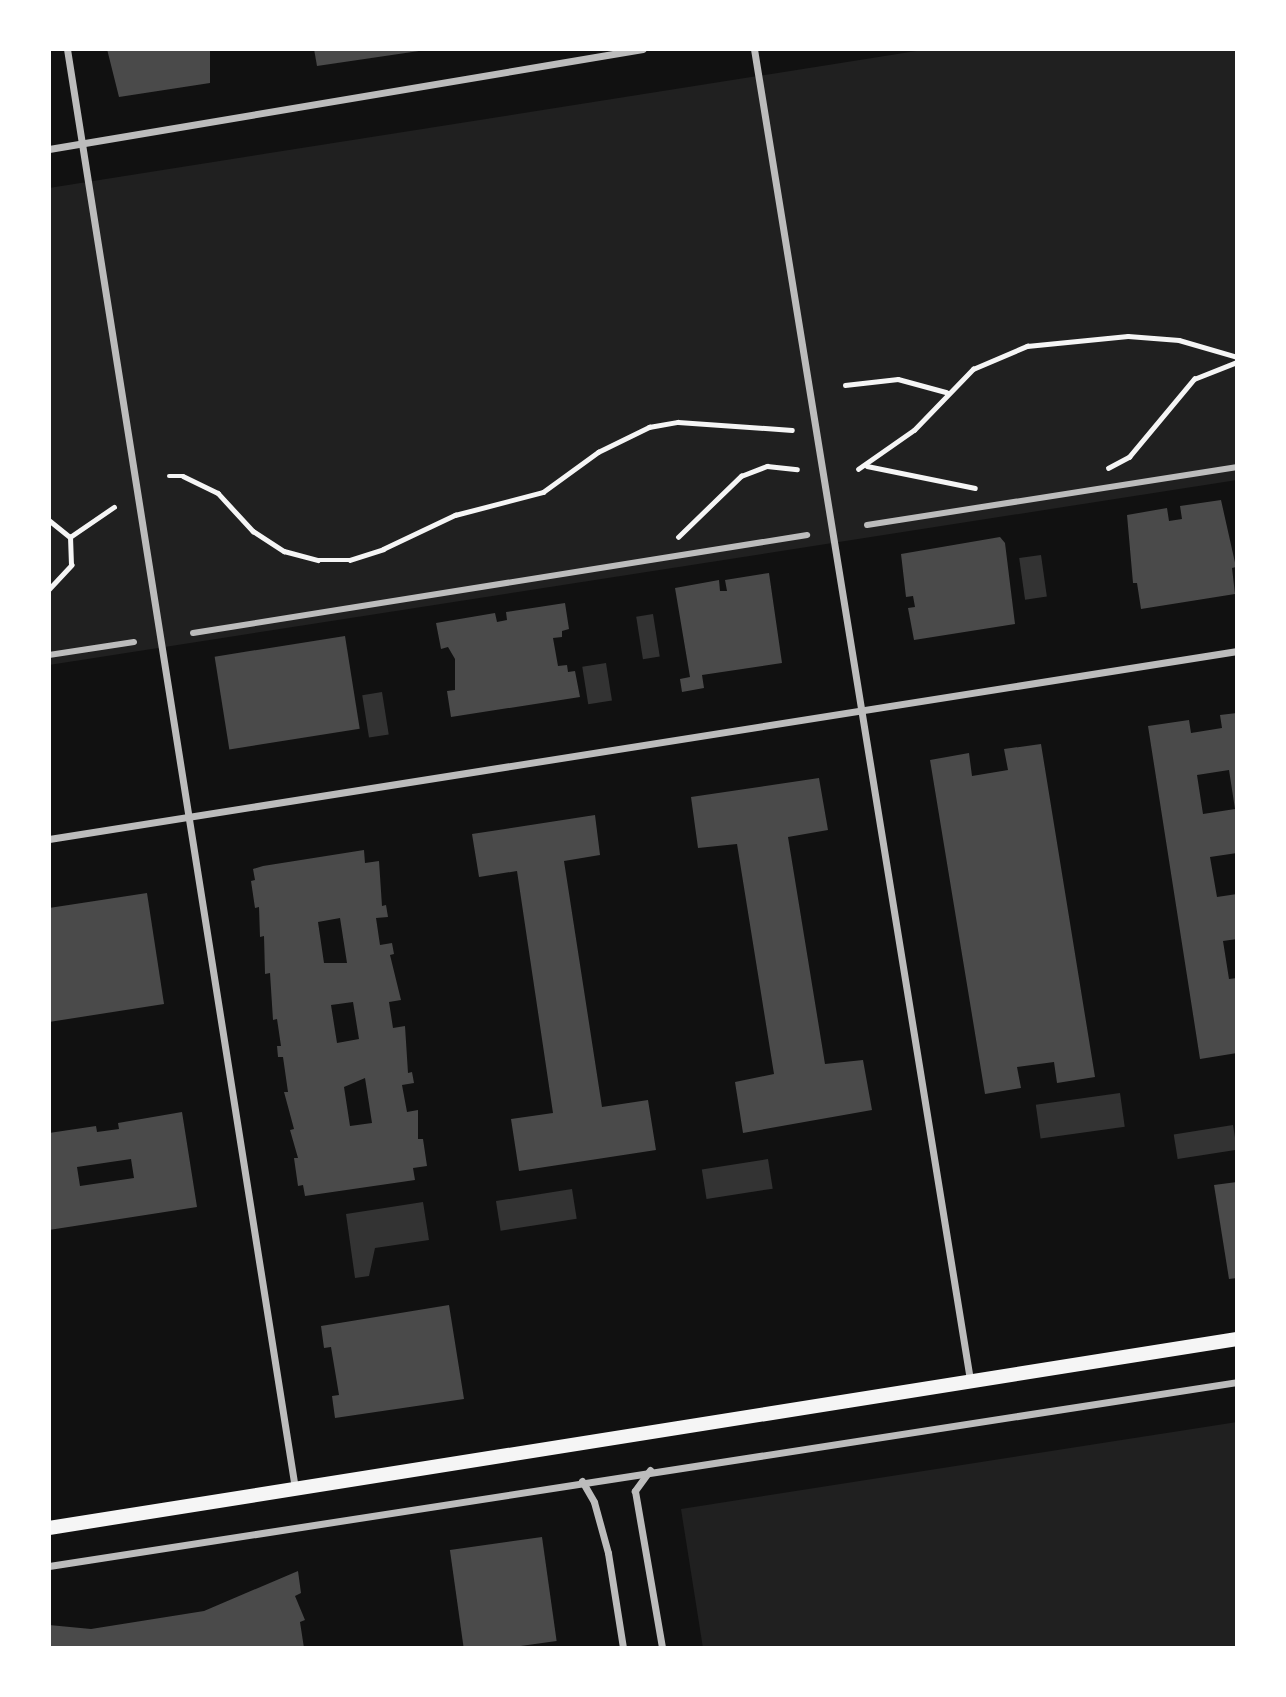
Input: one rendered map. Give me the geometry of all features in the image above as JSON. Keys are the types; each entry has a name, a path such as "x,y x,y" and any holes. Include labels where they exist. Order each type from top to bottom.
{"main road":[{"path":"49,1528 1237,1339"}],"street":[{"path":"67,49 295,1489"},
{"path":"49,149 643,49"},
{"path":"754,49 970,1380"},
{"path":"867,525 1237,467"},
{"path":"193,633 807,535"},
{"path":"49,655 134,642"},
{"path":"49,839 1237,651"},
{"path":"49,1566 650,1470 1237,1381"},
{"path":"650,1470 635,1491 662,1648"},
{"path":"582,1481 594,1502 608,1553 623,1648"}],"path":[{"path":"859,469 867,466 914,430 946,392 973,369 997,356 1044,342 1128,336 1179,340 1237,360"},
{"path":"1103,471 1129,457 1194,379 1237,360"},
{"path":"845,385 898,379 946,392"},
{"path":"169,476 183,476 218,494 253,531 285,551 318,560 350,560 383,549 455,514 542,492 598,452 649,426 678,422 792,430"},
{"path":"659,558 741,476 768,466 797,470"},
{"path":"867,466 984,488"},
{"path":"70,537 114,507"},
{"path":"49,520 70,537 71,565 62,580 49,589"}],"shaded area":[{"path":"929,49 1237,49 1237,480 49,665 49,188"},
{"path":"1041,555 1047,597 1025,600 1019,558"},
{"path":"653,614 660,656 643,659 636,617"},
{"path":"606,663 612,701 588,704 582,667"},
{"path":"382,692 389,734 369,738 362,695"},
{"path":"1120,1093 1125,1127 1041,1138 1036,1105"},
{"path":"1233,1125 1237,1150 1178,1159 1174,1134"},
{"path":"768,1159 773,1189 707,1199 702,1169"},
{"path":"572,1189 577,1219 501,1231 496,1201"},
{"path":"423,1202 429,1240 375,1248 369,1276 355,1278 346,1214"},
{"path":"1237,1422 1237,1648 703,1648 681,1509"}],"building":[{"path":"107,49 210,49 210,83 119,97"},
{"path":"314,49 419,49 419,51 317,66"},
{"path":"1221,500 1236,567 1232,568 1235,594 1141,609 1137,583 1133,583 1127,515 1167,508 1169,521 1182,519 1180,506"},
{"path":"1000,537 1005,543 1015,624 914,640 908,608 915,607 913,596 906,597 901,554"},
{"path":"769,573 782,663 702,675 704,688 682,692 680,679 690,677 675,588 719,580 720,591 727,591 725,580"},
{"path":"565,603 569,629 562,631 562,637 553,638 558,666 567,665 568,672 575,671 580,697 451,717 447,691 455,690 455,659 448,647 441,649 436,623 495,613 497,622 507,620 506,612"},
{"path":"345,636 360,729 229,749 215,657"},
{"path":"1237,713 1237,853 1210,857 1217,897 1237,894 1237,939 1223,941 1229,979 1237,978 1237,1053 1200,1059 1148,726 1189,720 1191,733 1222,728 1220,715","holes":["1229,770 1235,809 1203,814 1197,775"]},
{"path":"1041,744 1095,1077 1057,1083 1054,1062 1017,1067 1021,1088 985,1094 930,760 969,753 972,776 1008,770 1004,749"},
{"path":"819,778 828,830 788,837 825,1064 863,1060 872,1110 743,1133 735,1082 774,1074 737,844 698,848 691,797"},
{"path":"595,815 600,855 564,861 602,1107 648,1100 656,1150 519,1171 511,1119 553,1113 517,871 479,877 472,834"},
{"path":"364,850 365,863 379,861 382,906 386,905 388,917 376,918 380,945 392,943 394,954 390,955 401,1000 389,1002 393,1028 405,1026 408,1073 412,1072 414,1083 402,1085 407,1112 418,1110 418,1139 423,1139 427,1166 413,1168 415,1180 305,1196 303,1185 298,1186 294,1158 298,1158 290,1130 294,1129 284,1092 288,1092 283,1057 278,1057 277,1046 281,1046 277,1019 273,1020 270,973 265,974 264,936 260,937 259,907 255,908 251,881 255,880 253,869","holes":["340,918 347,963 324,963 318,922","353,1002 359,1039 337,1043 331,1005","365,1078 372,1123 350,1126 344,1087"]},
{"path":"147,893 164,1004 49,1022 49,908"},
{"path":"182,1112 197,1207 49,1230 49,1133 96,1126 97,1132 119,1129 118,1123","holes":["131,1159 134,1178 80,1186 77,1167"]},
{"path":"1237,1182 1237,1278 1229,1279 1214,1185"},
{"path":"449,1305 464,1399 335,1418 332,1396 339,1395 331,1347 324,1348 321,1326"},
{"path":"542,1537 557,1641 507,1648 464,1648 450,1550"},
{"path":"298,1571 301,1593 295,1596 305,1620 300,1622 304,1648 49,1648 49,1625 91,1629 204,1611"}]}
